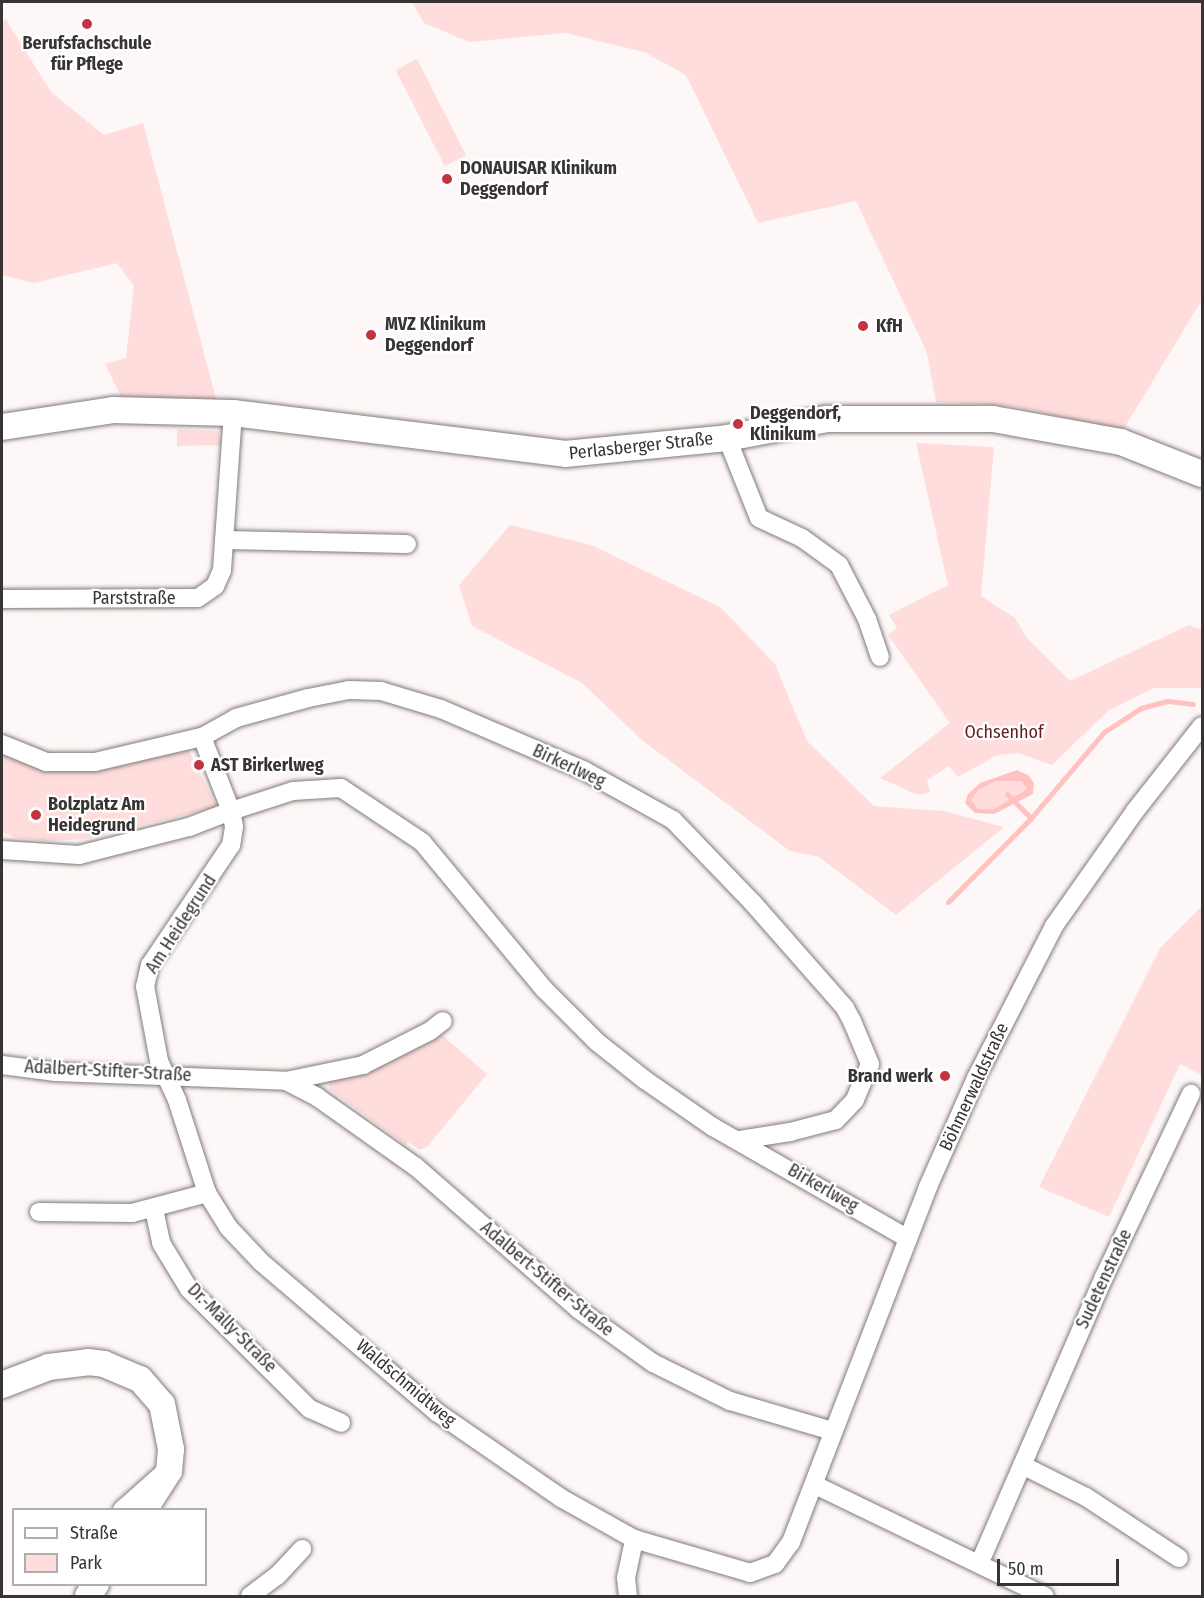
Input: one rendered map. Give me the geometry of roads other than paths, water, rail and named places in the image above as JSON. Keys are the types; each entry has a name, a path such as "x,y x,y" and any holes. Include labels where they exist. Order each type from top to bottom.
{"street":[{"name":"Perlasberger Straße","path":"2,427 112,410 233,413 565,454 727,438 827,419 993,419 1121,442 1203,474"},
{"name":"Parststraße","path":"2,599 198,598 215,586 222,570 233,413"},
{"path":"727,438 759,518 802,538 839,565 867,619 880,657"},
{"path":"224,540 407,544"},
{"name":"Birkerlweg","path":"2,744 22,756 75,764 202,737 236,718 308,698 349,690 381,691 431,705 585,771 673,819 845,1008 870,1064 855,1100 836,1120 790,1132 739,1140"},
{"name":"Böhmerwaldstraße","path":"815,1485 832,1431 907,1238 976,1078 1054,926 1135,811 1203,726"},
{"name":"Am Heidegrund","path":"166,1074 159,1060 145,1003 146,974 224,858 234,837 231,811 202,737"},
{"name":"Birkerlweg","path":"231,811 292,791 341,788 422,842 519,961 597,1042 693,1114 907,1238"},
{"path":"2,850 79,855 189,827 231,811"},
{"name":"Adalbert-Stifter-Straße","path":"2,1065 56,1072 166,1074 286,1082 363,1065 430,1032 443,1021"},
{"name":"Waldschmidtweg","path":"166,1074 207,1193 228,1227 261,1262 438,1413 561,1498 634,1539 733,1569 764,1571 784,1555 815,1485"},
{"name":"Adalbert-Stifter-Straße","path":"286,1082 317,1097 416,1167 578,1309 653,1363 730,1401 832,1431"},
{"name":"Sudetenstraße","path":"980,1562 1191,1094"},
{"path":"39,1212 101,1215 154,1209 207,1193"},
{"name":"Dr.-Mally-Straße","path":"154,1209 161,1243 189,1289 310,1409 341,1423"},
{"path":"2,1385 68,1363 104,1364 140,1379 162,1404 170,1434 169,1468 145,1508"},
{"path":"1022,1465 1086,1497 1179,1558"},
{"path":"123,1508 169,1468"},
{"path":"815,1485 980,1562 1045,1596"},
{"path":"628,1596 626,1578 634,1539"},
{"path":"250,1596 277,1576 302,1549"}],"waterway":[{"path":"948,902 1031,818 1104,732 1141,708 1168,701 1193,704"},
{"path":"1007,794 1031,818"}],"place":[{"name":"Berufsfachschule für Pflege","path":"87,24"},
{"name":"DONAUISAR Klinikum Deggendorf","path":"447,179"},
{"name":"KfH","path":"863,326"},
{"name":"MVZ Klinikum Deggendorf","path":"371,335"},
{"name":"Deggendorf, Klinikum","path":"738,424"},
{"name":"AST Birkerlweg","path":"199,765"},
{"name":"Bolzplatz Am Heidegrund","path":"36,815"},
{"name":"Brand werk","path":"945,1076"}],"park label":[{"name":"Ochsenhof","path":"1004,732"}]}
